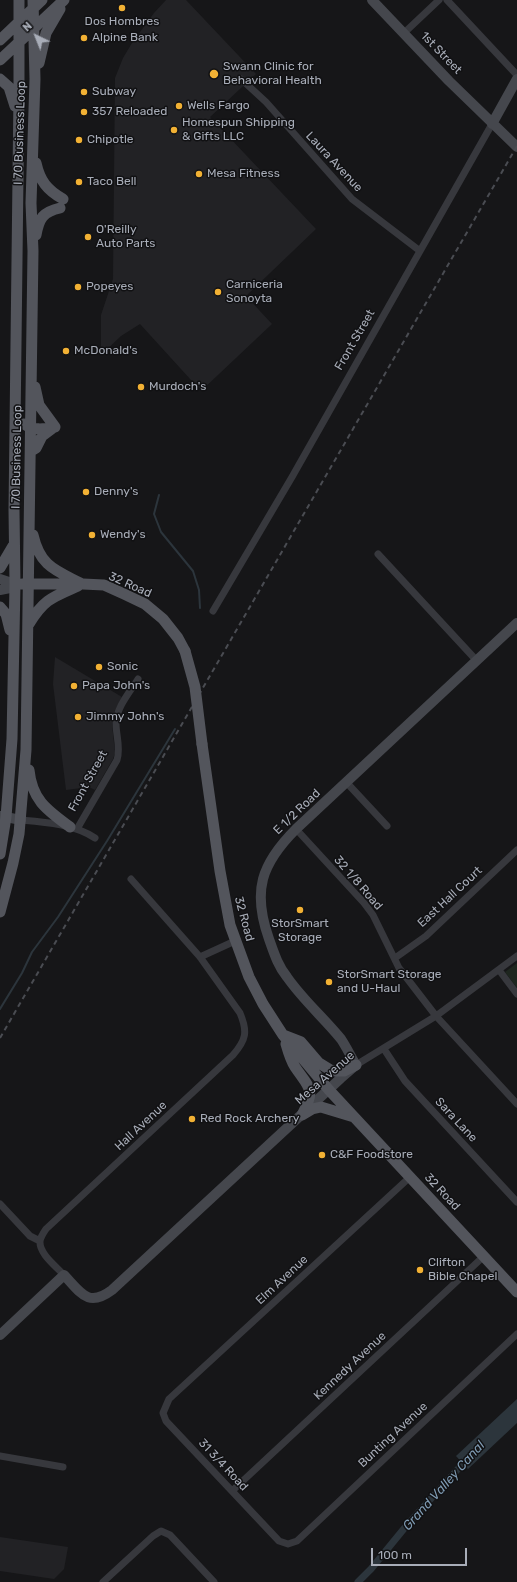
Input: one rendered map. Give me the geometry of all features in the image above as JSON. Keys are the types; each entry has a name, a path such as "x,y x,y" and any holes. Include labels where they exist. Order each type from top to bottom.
{"main road":[{"name":"I 70 Business Loop","path":"0,854 12,739 15,584 14,544 19,42 18,0"},
{"path":"0,40 19,22 33,4 42,0"},
{"path":"0,60 65,0"},
{"path":"35,79 46,33 65,0"},
{"name":"I 70 Business Loop","path":"0,912 13,863 21,820 26,750 33,251 31,203 35,79 33,4"},
{"path":"0,79 5,82 12,92 18,130"},
{"path":"32,143 37,169 42,181 62,203 42,217 37,228 33,251"},
{"path":"31,340 37,399 42,410 55,427"},
{"path":"16,419 30,428 37,429 55,427"},
{"path":"31,451 36,448 42,436 55,427"},
{"path":"29,510 36,548 42,559 51,568 83,584"},
{"path":"0,568 14,544"},
{"name":"32 Road","path":"15,584 104,585 146,604 171,628 185,651 195,687 222,886 235,941 253,985 282,1035 329,1090 517,1292"},
{"path":"28,625 38,609 48,600 83,584"},
{"path":"0,607 8,620 13,650"},
{"path":"26,750 30,780 37,797 46,809 74,828"},
{"path":"282,1035 301,1042 319,1063 332,1071 344,1071 356,1065"},
{"path":"282,1035 294,1066 308,1084 310,1090 310,1100 302,1115"},
{"path":"302,1115 312,1109 321,1107 354,1117"}],"street":[{"name":"1st Street","path":"372,0 492,124 517,147"},
{"path":"404,33 439,0"},
{"path":"447,0 517,75"},
{"name":"Laura Avenue","path":"241,79 266,102 352,199 420,251"},
{"name":"Front Street","path":"213,611 292,477 517,79"},
{"path":"378,554 477,661"},
{"name":"32 Road","path":"0,579 15,584"},
{"name":"32 Road","path":"0,590 10,588 15,584"},
{"name":"E 1/2 Road","path":"356,1065 340,1038 283,972 275,956 263,920 260,895 265,870 277,850 296,830 517,623"},
{"name":"Front Street","path":"74,828 117,760 119,754 116,730 117,715 138,679"},
{"path":"347,783 387,826"},
{"path":"3,817 74,828 95,838"},
{"name":"32 1/8 Road","path":"296,830 364,903 373,915 400,968 436,1016 517,1104"},
{"name":"East Hall Court","path":"395,958 426,936 517,850"},
{"path":"131,879 200,957 235,941"},
{"name":"Mesa Avenue","path":"64,1275 83,1295 93,1299 99,1298 112,1290 356,1065 436,1016 517,956"},
{"name":"Hall Avenue","path":"40,1241 46,1229 233,1055 242,1044 245,1035 245,1024 240,1013 200,957"},
{"path":"499,970 517,994"},
{"name":"Sara Lane","path":"384,1049 405,1081 517,1202"},
{"name":"Elm Avenue","path":"169,1399 410,1177"},
{"path":"0,1204 30,1236 40,1241 44,1254 64,1275 0,1335"},
{"name":"Kennedy Avenue","path":"232,1491 484,1256"},
{"name":"Bunting Avenue","path":"279,1541 288,1544 296,1541 517,1334"},
{"name":"31 3/4 Road","path":"169,1399 163,1413 166,1421 279,1541"},
{"path":"0,1456 63,1467"},
{"path":"103,1582 153,1536 161,1531 170,1535 214,1582"}],"shaded area":[{"path":"166,0 186,0 256,74 210,117 316,229 246,296 272,324 201,391 140,324 121,336 101,355 101,315 113,279 115,78 123,58 132,43 154,13"},
{"path":"55,657 122,697 115,710 112,724 115,753 95,790 89,787 66,790 53,684"},
{"path":"517,963 517,988 505,972"},
{"path":"517,1399 517,1423 468,1469 456,1456"},
{"path":"0,1537 68,1547 64,1569 54,1579 0,1571"}],"waterway":[{"path":"159,495 154,514 161,532 193,571 199,590 200,608"},
{"path":"0,1009 22,973 32,952 58,917 107,841 175,729"},
{"name":"Grand Valley Canal","path":"358,1582 468,1458"}],"railway":[{"path":"0,1038 517,146"}],"place":[{"name":"Dos Hombres","path":"122,8"},
{"name":"Alpine Bank","path":"84,38"},
{"name":"Swann Clinic for Behavioral Health","path":"214,74"},
{"name":"Subway","path":"84,92"},
{"name":"Wells Fargo","path":"179,106"},
{"name":"357 Reloaded","path":"84,112"},
{"name":"Homespun Shipping & Gifts LLC","path":"174,130"},
{"name":"Chipotle","path":"79,140"},
{"name":"Mesa Fitness","path":"199,174"},
{"name":"Taco Bell","path":"79,182"},
{"name":"O'Reilly Auto Parts","path":"88,237"},
{"name":"Popeyes","path":"78,287"},
{"name":"Carniceria Sonoyta","path":"218,292"},
{"name":"McDonald's","path":"66,351"},
{"name":"Murdoch's","path":"141,387"},
{"name":"Denny's","path":"86,492"},
{"name":"Wendy's","path":"92,535"},
{"name":"Sonic","path":"99,667"},
{"name":"Papa John's","path":"74,686"},
{"name":"Jimmy John's","path":"78,717"},
{"name":"StorSmart Storage","path":"300,910"},
{"name":"StorSmart Storage and U-Haul","path":"329,982"},
{"name":"Red Rock Archery","path":"192,1119"},
{"name":"C&F Foodstore","path":"322,1155"},
{"name":"Clifton Bible Chapel","path":"420,1270"}]}
